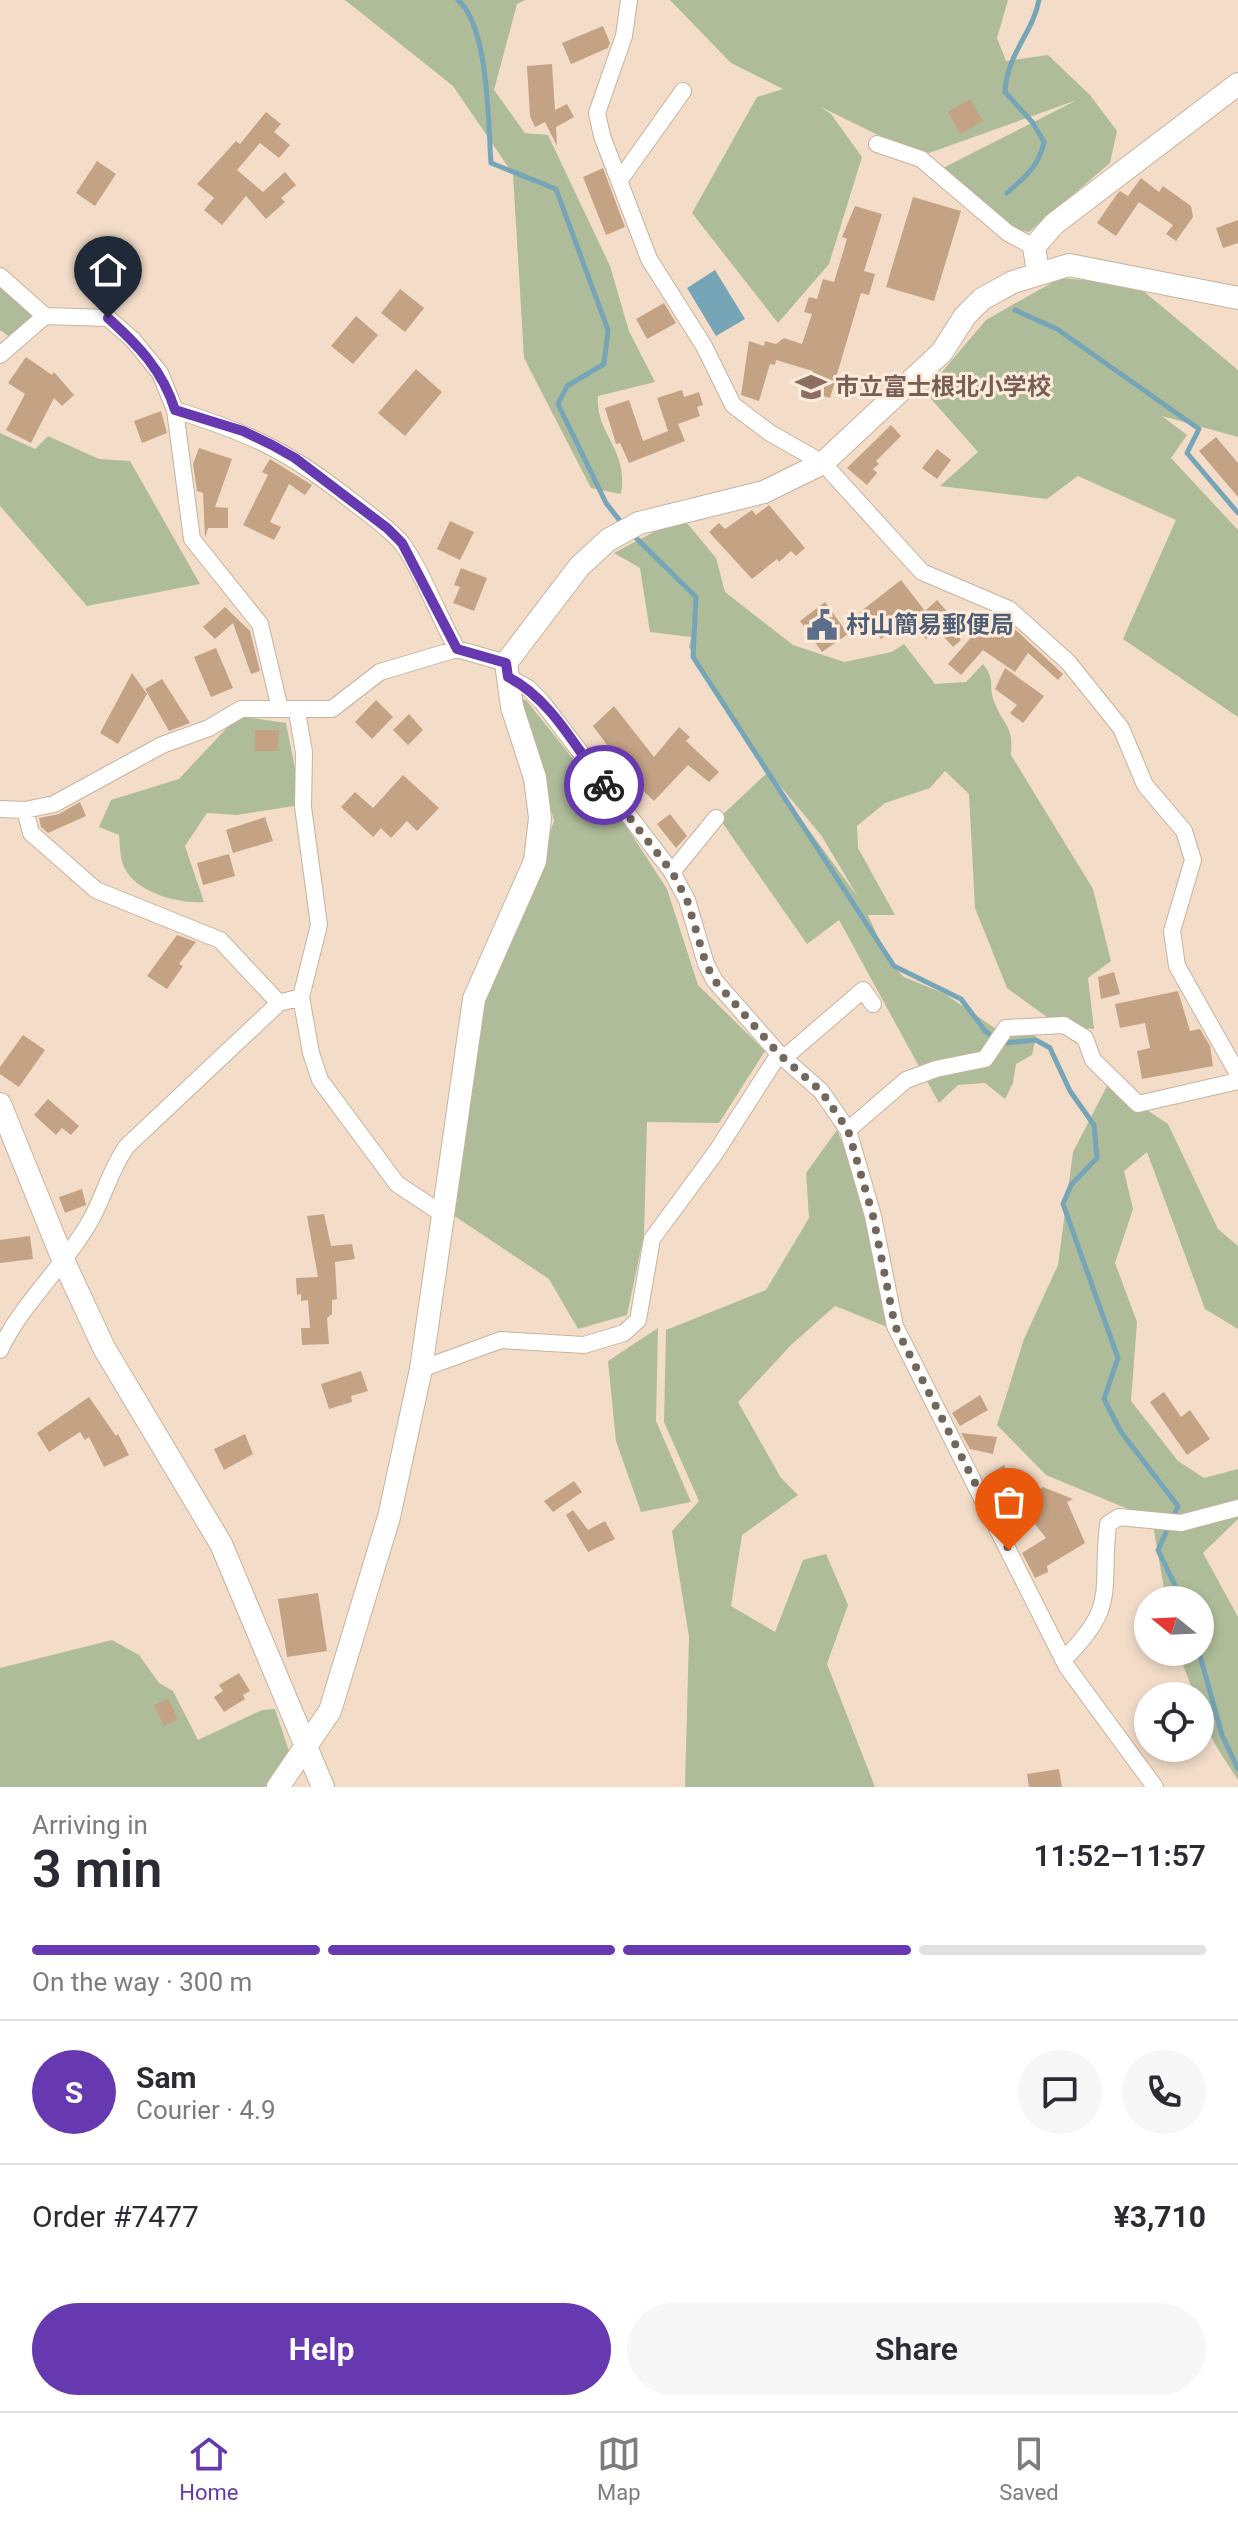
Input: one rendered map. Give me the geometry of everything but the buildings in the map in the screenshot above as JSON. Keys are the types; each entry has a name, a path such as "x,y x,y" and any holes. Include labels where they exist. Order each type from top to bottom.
{"street":[{"path":"629,0 624,36 597,113 649,259 704,346 733,405 770,433 823,463 922,572 1009,609 1068,662 1121,728 1145,785 1184,831 1193,860 1172,931 1177,966 1238,1074"},
{"path":"1034,247 1054,224 1238,84"},
{"path":"619,181 683,91"},
{"path":"877,144 921,159 1008,233 1034,247"},
{"path":"1034,247 1038,272"},
{"path":"278,1787 330,1711 389,1517 421,1369 474,999 535,861 540,818 535,778 512,707 507,670 579,567 608,540 639,523 764,492 823,463 942,352 982,299 1038,272 1069,265 1238,298"},
{"path":"0,276 45,316 108,318 133,340 160,373 175,410 192,539 260,624 304,752 303,807 319,925 301,997 320,1080 397,1184 444,1215"},
{"path":"0,355 45,316"},
{"path":"175,410 243,431 272,445 295,458 387,528 402,543 457,649"},
{"path":"0,809 25,810 54,804 162,745 209,728 241,709 332,709 380,672 457,649 507,670 542,702 672,872 687,900 706,964 715,981 781,1056 821,1091 848,1130 873,1216 895,1326 1063,1660 1155,1787"},
{"path":"25,810 31,833 96,890 220,940 279,1003"},
{"path":"672,872 716,818"},
{"path":"421,1369 501,1340 584,1345 624,1333 638,1320 652,1239 781,1056 863,990 873,1004"},
{"path":"0,1350 14,1324 64,1262 91,1221 110,1168 127,1146 279,1003 301,997"},
{"path":"848,1130 906,1080 936,1069 985,1059 1006,1028 1027,1025 1064,1025 1085,1038 1093,1060 1138,1104 1238,1081"},
{"path":"0,1104 64,1262 125,1388 221,1544 323,1787"},
{"path":"1063,1660 1092,1632 1102,1612 1108,1524 1119,1517 1181,1523 1238,1508"}],"green space":[{"path":"345,0 525,0 517,4 494,90 525,133 548,135 610,266 629,331 655,382 598,396 601,421 620,465 621,494 591,488 524,358 513,174 453,86"},
{"path":"670,0 1008,0 997,38 1006,61 1048,55 1090,95 1117,131 1110,163 1029,232 1011,229 943,168 1077,100 929,153 878,135 821,107 831,114 862,157 829,264 778,323 692,213 757,97 783,89 731,63"},
{"path":"0,271 42,315 17,342 0,330"},
{"path":"1060,278 1135,284 1238,370 1238,437 1162,416 1187,435 1171,458 1238,530 1238,717 1123,639 1176,520 1078,476 1047,499 940,486 978,452 925,392 986,320"},
{"path":"0,433 35,449 48,436 99,459 130,461 200,584 87,606 0,506"},
{"path":"682,517 716,558 725,592 793,645 844,662 892,652 904,644 935,684 966,682 983,664 987,670 994,701 1009,731 1011,755 1093,889 1111,961 1088,978 1094,1029 1059,1026 1007,988 975,908 969,794 945,771 930,788 885,803 857,826 858,848 895,915 868,915 889,962 904,977 945,994 999,1031 1025,1025 1036,1037 1032,1055 1016,1064 1013,1083 1005,1099 985,1083 958,1085 939,1103 839,920 807,944 719,818 767,773 858,897 821,835 765,768 689,647 691,637 650,632 640,568 614,553"},
{"path":"520,699 526,700 622,820 667,889 698,985 765,1051 719,1123 647,1122 644,1234 627,1315 578,1329 549,1279 453,1215 482,997 528,894 554,821"},
{"path":"238,716 286,723 298,784 294,806 237,815 207,813 185,846 204,902 171,899 148,890 138,884 124,867 119,835 99,827 111,800 179,779"},
{"path":"1108,1084 1168,1124 1218,1229 1238,1246 1238,1329 1205,1309 1147,1152 1124,1171 1133,1209 1115,1263 1137,1322 1131,1401 1178,1461 1204,1478 1238,1469 1238,1519 1203,1553 1238,1617 1238,1780 1214,1741 1214,1682 1190,1682 1183,1666 1214,1666 1214,1586 1164,1586 1152,1519 1046,1475 997,1425 1024,1339 1058,1265 1073,1152"},
{"path":"837,1130 858,1179 890,1328 835,1306 791,1345 738,1402 781,1478 798,1495 742,1535 731,1606 775,1632 803,1560 826,1554 848,1605 827,1664 875,1787 685,1787 689,1637 672,1531 699,1501 664,1422 666,1330 766,1290 809,1218 806,1173"},
{"path":"658,1328 656,1421 691,1502 641,1512 616,1441 608,1361"},
{"path":"112,1640 139,1655 159,1683 173,1691 198,1740 262,1710 275,1709 289,1751 265,1787 0,1787 0,1668"}],"water":[{"path":"715,270 745,319 716,336 687,288"}],"waterway":[{"path":"458,0 476,31 481,53 491,163 556,189 608,330 604,364 567,386 558,404 606,503 624,526"},
{"path":"1007,193 1035,164 1044,142 1033,123 1005,92 1010,66 1039,0"},
{"path":"1015,310 1057,329 1199,429 1187,453 1238,513"},
{"path":"631,533 696,597 693,657 894,966 961,999 986,1032 1004,1043 1036,1040 1050,1048 1070,1091 1094,1125 1097,1158 1071,1185 1063,1204 1118,1358 1104,1399 1121,1432 1178,1506 1158,1550 1175,1586"},
{"path":"1203,1666 1222,1735 1238,1769"}],"way so far":[{"path":"604,785 672,872 687,900 706,964 715,981 779,1054 821,1091 848,1130 873,1216 895,1326 1009,1550"}],"place":[{"name":"市立富士根北小学校","path":"811,387"},
{"name":"村山簡易郵便局","path":"822,625"}],"route":[{"path":"108,318 133,340 160,373 175,410 243,431 272,445 295,458 387,528 402,543 457,649 506,663 508,677 528,688 542,702 604,785"}]}
